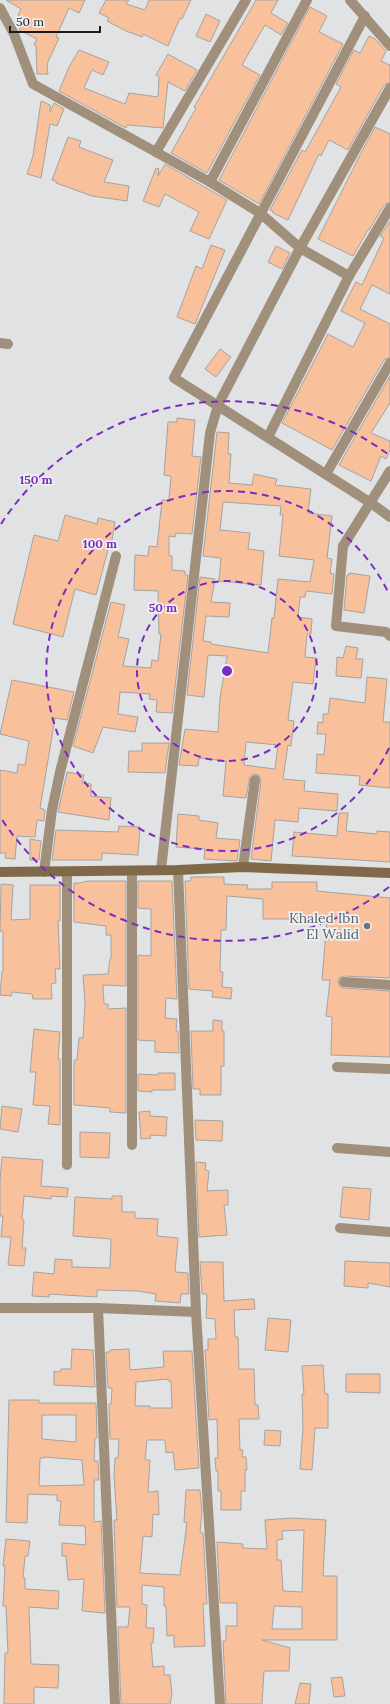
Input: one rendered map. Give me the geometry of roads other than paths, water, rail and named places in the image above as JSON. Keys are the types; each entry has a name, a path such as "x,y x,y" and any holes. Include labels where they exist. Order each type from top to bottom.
{"street":[{"path":"156,152 246,0"},
{"path":"210,182 307,0"},
{"path":"350,0 390,46"},
{"path":"0,8 14,34 33,84 210,182 260,213 300,248 349,276"},
{"path":"365,16 174,378 372,503 390,517"},
{"path":"161,870 210,433 218,405 300,248 390,88"},
{"path":"268,438 349,276 390,208"},
{"path":"326,474 390,363"},
{"path":"390,471 372,503 343,546 336,626 386,632 390,636"},
{"path":"44,872 52,810 60,772 116,556"},
{"path":"243,867 255,780"},
{"path":"0,872 132,871 243,867 390,873"},
{"path":"178,870 196,1312 220,1704"},
{"path":"132,871 132,1146"},
{"path":"67,872 67,1165"},
{"path":"344,982 390,985"},
{"path":"337,1066 390,1068"},
{"path":"337,1148 390,1152"},
{"path":"340,1228 390,1232"},
{"path":"0,1308 98,1308 196,1312"},
{"path":"98,1308 115,1704"}],"place":[{"name":"Khaled Ibn El Walid","path":"367,926"}]}
